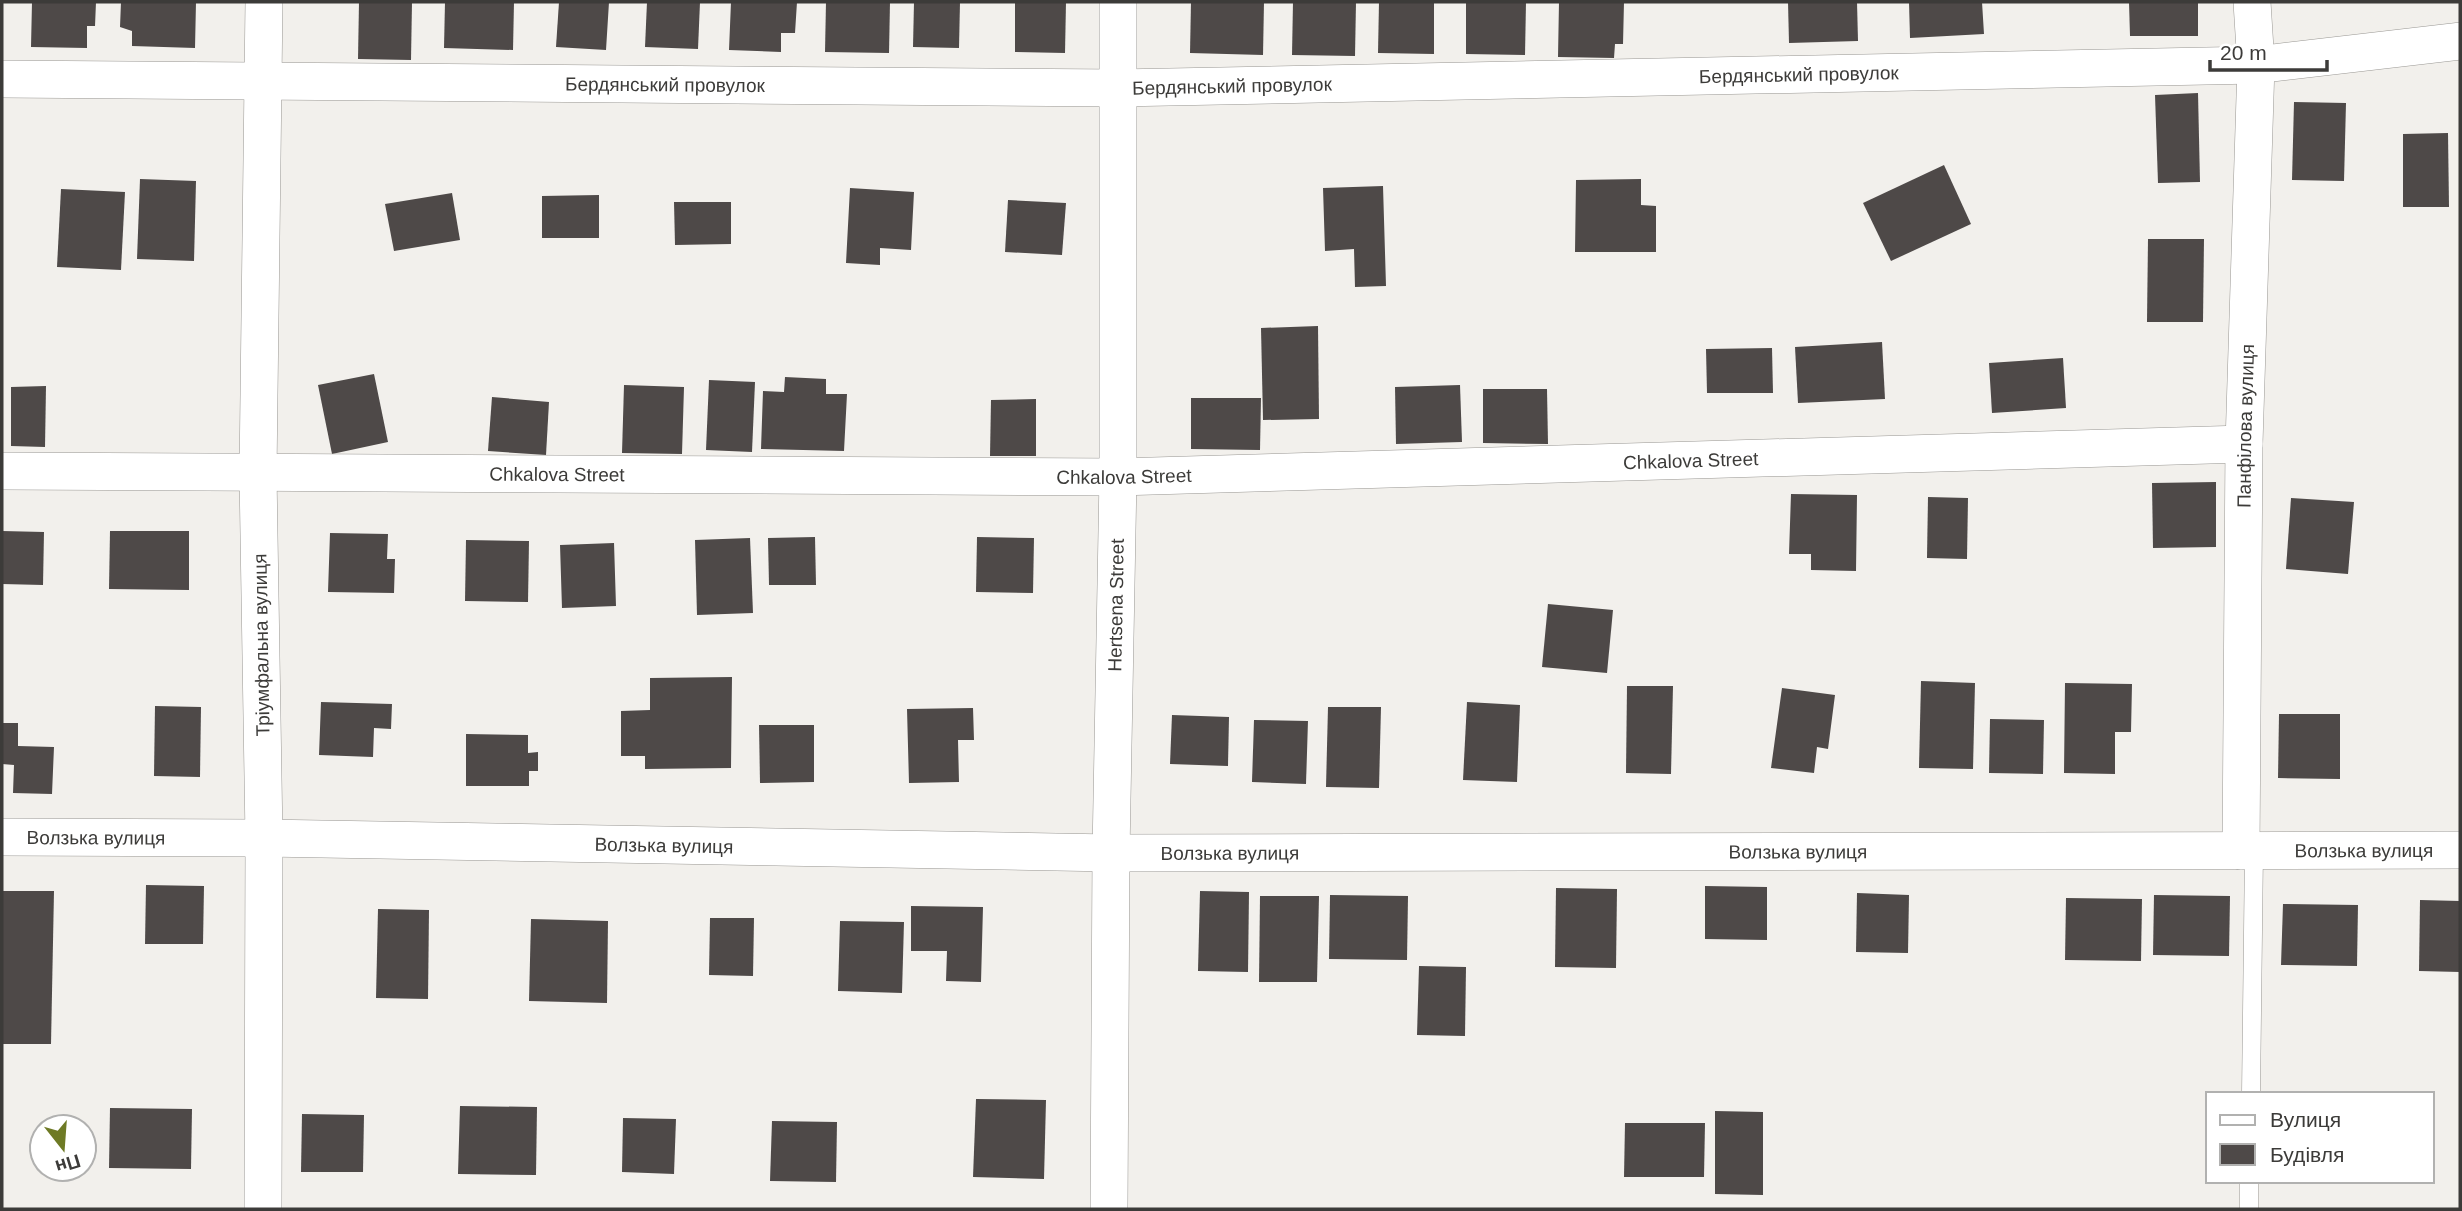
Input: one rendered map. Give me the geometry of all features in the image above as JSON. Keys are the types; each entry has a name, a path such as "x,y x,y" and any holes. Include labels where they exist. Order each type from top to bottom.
{"street":[{"name":"Тріумфальна вулиця","path":"263,1209 264,838 258,474 264,2"},
{"name":"Hertsena Street","path":"1109,1209 1111,853 1118,477 1118,2"},
{"name":"Панфілова вулиця","path":"2247,851 2244,444 2256,65 2252,2"},
{"name":"Бердянський провулок","path":"2,79 1118,88 2256,65 2460,41"},
{"name":"Chkalova Street","path":"2,471 1118,477 2244,444"},
{"name":"Волзька вулиця","path":"2,836 1111,853 2460,850"}],"lane":[{"path":"2247,851 2250,1092"},
{"path":"2249,1183 2249,1209"}],"building":[{"path":"32,2 96,2 95,26 87,26 87,48 31,47"},
{"path":"121,2 196,2 195,48 132,46 132,31 120,27"},
{"path":"359,2 412,2 411,60 358,59"},
{"path":"445,2 514,2 513,50 444,48"},
{"path":"559,2 609,2 606,50 556,47"},
{"path":"647,2 700,2 698,49 645,47"},
{"path":"731,2 797,2 795,33 781,33 781,52 729,50"},
{"path":"826,2 890,2 889,53 825,52"},
{"path":"914,2 960,2 959,48 913,47"},
{"path":"1015,2 1066,2 1065,53 1015,52"},
{"path":"1191,2 1264,2 1263,55 1190,53"},
{"path":"1293,2 1356,2 1355,56 1292,55"},
{"path":"1379,2 1434,2 1434,54 1378,53"},
{"path":"1466,2 1526,2 1525,55 1466,54"},
{"path":"1559,2 1624,2 1623,44 1615,44 1614,58 1558,57"},
{"path":"1788,2 1857,2 1858,41 1789,43"},
{"path":"1909,2 1982,2 1984,34 1910,38"},
{"path":"2129,2 2198,2 2198,36 2130,36"},
{"path":"2198,93 2200,182 2158,183 2155,95"},
{"path":"2294,102 2346,103 2344,181 2292,180"},
{"path":"2448,133 2449,207 2403,207 2403,134"},
{"path":"1944,165 1971,224 1891,261 1863,203"},
{"path":"140,179 196,181 194,261 137,259"},
{"path":"1641,179 1641,205 1656,206 1656,252 1575,252 1576,180"},
{"path":"1383,186 1386,286 1355,287 1354,249 1325,251 1323,188"},
{"path":"850,188 914,192 911,250 880,248 880,265 846,263"},
{"path":"61,189 125,192 121,270 57,267"},
{"path":"452,193 460,240 394,251 385,204"},
{"path":"599,195 599,238 542,238 542,196"},
{"path":"1008,200 1066,203 1062,255 1005,252"},
{"path":"674,202 731,202 731,244 675,245"},
{"path":"2148,239 2204,239 2203,322 2147,322"},
{"path":"1318,326 1319,419 1263,420 1261,328"},
{"path":"1882,342 1885,399 1798,403 1795,347"},
{"path":"1772,348 1773,393 1707,393 1706,349"},
{"path":"2063,358 2066,408 1992,413 1989,363"},
{"path":"374,374 388,442 332,454 318,385"},
{"path":"785,377 826,379 826,394 847,394 844,451 761,449 763,391 784,392"},
{"path":"709,380 755,382 752,452 706,450"},
{"path":"624,385 684,387 682,454 622,453"},
{"path":"1460,385 1462,442 1396,444 1395,387"},
{"path":"46,386 45,447 11,446 11,387"},
{"path":"1483,389 1547,389 1548,444 1483,443"},
{"path":"492,397 549,402 546,455 488,451"},
{"path":"1191,398 1261,398 1260,450 1191,449"},
{"path":"1036,399 1036,456 990,456 991,400"},
{"path":"2216,482 2216,547 2153,548 2152,483"},
{"path":"1791,494 1857,495 1856,571 1811,570 1811,554 1789,554"},
{"path":"1928,497 1968,498 1967,559 1927,558"},
{"path":"2291,498 2354,502 2348,574 2286,569"},
{"path":"2,531 44,532 43,585 2,584"},
{"path":"110,531 189,531 189,590 109,589"},
{"path":"330,533 388,534 387,559 395,559 394,593 328,592"},
{"path":"815,537 816,585 769,585 768,538"},
{"path":"977,537 1034,538 1033,593 976,592"},
{"path":"750,538 753,613 697,615 695,540"},
{"path":"466,540 529,541 528,602 465,601"},
{"path":"614,543 616,606 562,608 560,545"},
{"path":"1548,604 1613,610 1607,673 1542,667"},
{"path":"732,677 731,768 645,769 645,756 621,756 621,711 650,710 650,678"},
{"path":"1921,681 1975,683 1973,769 1919,768"},
{"path":"2065,683 2132,684 2131,732 2115,732 2115,774 2064,773"},
{"path":"1627,686 1673,686 1671,774 1626,773"},
{"path":"1782,688 1835,695 1828,749 1817,747 1814,773 1771,768"},
{"path":"321,702 392,704 391,729 374,728 373,757 319,755"},
{"path":"1467,702 1520,705 1517,782 1463,780"},
{"path":"155,706 201,707 200,777 154,776"},
{"path":"1328,707 1381,707 1379,788 1326,787"},
{"path":"973,708 974,740 958,740 959,782 909,783 907,709"},
{"path":"2279,714 2340,714 2340,779 2278,778"},
{"path":"1172,715 1229,717 1228,766 1170,764"},
{"path":"1990,719 2044,720 2043,774 1989,773"},
{"path":"1254,720 1308,721 1306,784 1252,782"},
{"path":"2,723 18,723 18,746 54,747 52,794 13,793 14,765 2,764"},
{"path":"759,725 814,725 814,782 760,783"},
{"path":"466,734 528,735 528,753 538,752 538,771 529,771 529,786 466,786"},
{"path":"146,885 204,886 203,944 145,944"},
{"path":"1705,886 1767,887 1767,940 1705,939"},
{"path":"1556,888 1617,889 1616,968 1555,967"},
{"path":"2,891 54,891 51,1044 2,1044"},
{"path":"1200,891 1249,892 1248,972 1198,971"},
{"path":"1857,893 1909,895 1908,953 1856,952"},
{"path":"1330,895 1408,896 1407,960 1329,959"},
{"path":"2154,895 2230,896 2229,956 2153,955"},
{"path":"1260,896 1319,896 1317,982 1259,982"},
{"path":"2066,898 2142,899 2141,961 2065,960"},
{"path":"2420,900 2460,901 2460,972 2419,971"},
{"path":"2283,904 2358,905 2357,966 2281,965"},
{"path":"911,906 983,907 981,982 946,981 947,951 911,951"},
{"path":"378,909 429,910 428,999 376,998"},
{"path":"710,918 754,918 753,976 709,975"},
{"path":"531,919 608,921 607,1003 529,1001"},
{"path":"840,921 904,922 902,993 838,991"},
{"path":"1419,966 1466,967 1465,1036 1417,1035"},
{"path":"976,1099 1046,1100 1044,1179 973,1177"},
{"path":"460,1106 537,1107 536,1175 458,1174"},
{"path":"110,1108 192,1109 191,1169 109,1168"},
{"path":"1715,1111 1763,1112 1763,1195 1715,1194"},
{"path":"302,1114 364,1115 363,1172 301,1172"},
{"path":"623,1118 676,1119 674,1174 622,1172"},
{"path":"772,1121 837,1122 836,1182 770,1181"},
{"path":"1625,1123 1705,1123 1704,1177 1624,1177"}]}
